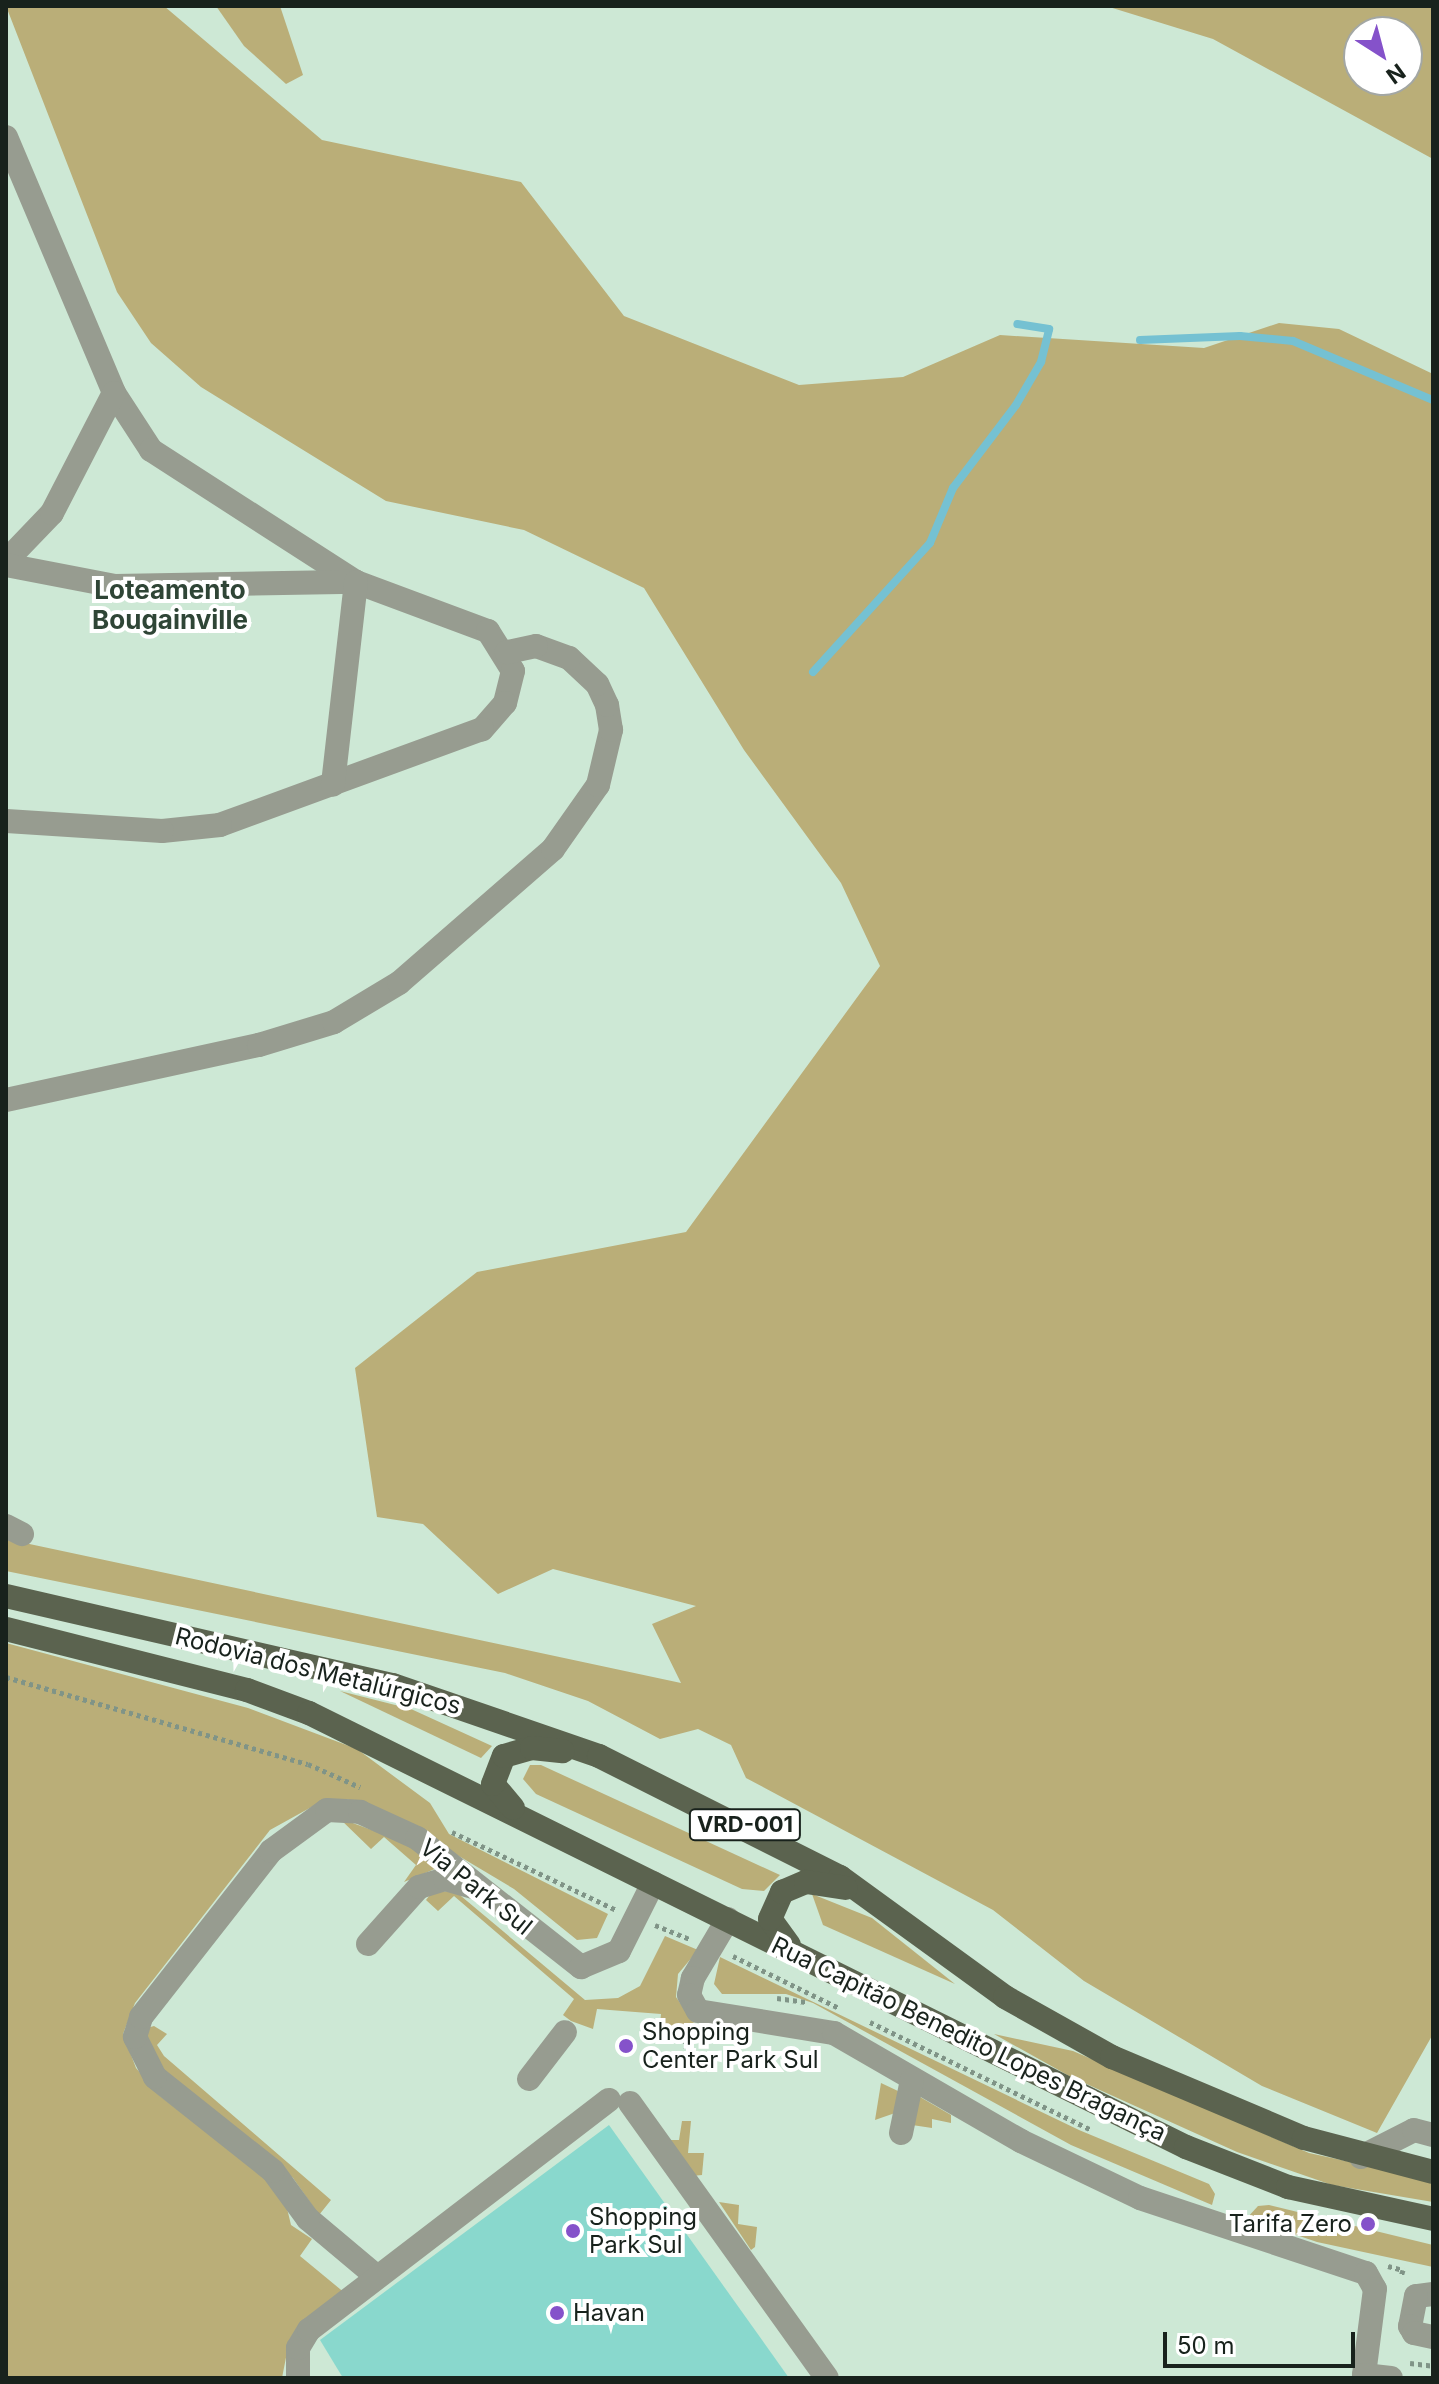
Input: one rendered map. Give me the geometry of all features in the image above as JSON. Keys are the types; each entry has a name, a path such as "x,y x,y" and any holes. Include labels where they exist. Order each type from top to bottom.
{"main road":[{"name":"Rodovia dos Metalúrgicos","path":"6,1596 393,1685 599,1756 780,1842 872,1896 1005,1997 1112,2057 1216,2105 1361,2157 1433,2172"},
{"name":"Rodovia dos Metalúrgicos","path":"6,1629 247,1690 363,1736 521,1815"},
{"path":"521,1815 493,1784 504,1756 532,1748 599,1756"},
{"name":"Rua Capitão Benedito Lopes Bragança","path":"521,1815 1016,2067 1248,2173 1348,2203 1433,2219"},
{"path":"809,1960 773,1929 771,1910 782,1892 821,1881 872,1896"}],"street":[{"path":"6,137 114,393 151,450 173,470 356,582 469,621 507,652 512,688 482,729 333,785 196,830 6,821"},
{"path":"6,563 52,513 114,393"},
{"path":"6,563 115,586 356,582"},
{"path":"333,785 356,582"},
{"path":"6,1100 259,1045 334,1022 399,983 553,849 598,785 611,730 607,705 597,684 569,658 536,646 507,652"},
{"name":"Via Park Sul","path":"376,2276 308,2219 273,2171 155,2077 135,2037 149,2006 266,1858 305,1822 340,1808 378,1819 437,1853 585,1967"},
{"path":"437,1853 502,1890 585,1967"},
{"path":"368,1944 414,1890 431,1881 453,1881 488,1895"},
{"path":"453,1881 544,1956 585,1967 625,1944 653,1883"},
{"path":"728,1919 691,1984 693,2015 711,2029 864,2049 903,2074 1140,2198 1366,2273 1375,2289 1364,2375 1391,2378"},
{"path":"529,2079 565,2032"},
{"path":"901,2133 903,2074"},
{"path":"298,2378 304,2335 376,2276 619,2101 827,2378"},
{"path":"1361,2157 1414,2130 1433,2135"},
{"path":"1433,2294 1418,2293 1422,2316 1414,2333 1433,2337"}],"shaded area":[{"path":"6,6 164,6 322,140 521,182 624,316 799,385 903,377 1000,335 1204,348 1279,323 1339,329 1433,374 1433,2034 1377,2133 1262,2086 1084,1981 993,1910 746,1778 731,1745 698,1729 660,1739 588,1701 505,1673 6,1571 6,1539 681,1683 652,1624 696,1606 553,1569 498,1594 423,1524 377,1517 355,1368 477,1272 686,1232 880,966 841,883 744,750 644,588 524,530 386,501 201,387 151,343 117,292"},
{"path":"216,6 280,6 303,75 286,84 244,46"},
{"path":"1106,6 1433,6 1433,159 1213,39"},
{"path":"6,1643 248,1708 357,1749 430,1803 449,1834 608,1914 597,1938 577,1940 514,1889 390,1815 347,1799 326,1799 270,1830 135,2003 123,2034 136,2068 160,2096 258,2171 286,2204 291,2225 312,2239 300,2256 346,2294 289,2342 282,2378 6,2378"},
{"path":"340,1691 411,1709 492,1746 481,1758"},
{"path":"530,1765 541,1765 780,1875 764,1891 742,1889 536,1794 523,1779"},
{"path":"339,1818 410,1844 437,1868 404,1882 416,1865 384,1837 371,1849"},
{"path":"455,1891 585,2000 618,1998 640,1986 665,1936 698,1950 678,1974 676,1997 693,2022 723,2042 659,2034 661,2014 597,2009 593,2029 571,2021 563,2015 574,1999 454,1896 438,1911 426,1900 432,1892"},
{"path":"812,1894 872,1918 955,1984 823,1925"},
{"path":"720,1957 1079,2130 1209,2184 1215,2194 1212,2205 1071,2145 813,2003 786,1994 722,1994 714,1984"},
{"path":"154,2026 167,2034 157,2045 164,2056 331,2200 319,2215 293,2178 156,2064 147,2047 147,2028"},
{"path":"994,2034 1073,2051 1309,2153 1433,2180 1433,2202 1332,2185 1237,2152 1071,2077"},
{"path":"881,2083 898,2091 895,2113 875,2120"},
{"path":"920,2097 951,2115 951,2123 932,2119 932,2128 912,2125"},
{"path":"682,2121 691,2121 688,2153 704,2153 702,2175 692,2176 663,2140 679,2140"},
{"path":"719,2202 739,2205 738,2224 757,2227 755,2247 751,2250"},
{"path":"1269,2205 1433,2245 1433,2267 1317,2242 1247,2218 1258,2206"}],"building":[{"name":"Shopping Park Sul","path":"609,2125 789,2378 343,2378 320,2340"}],"waterway":[{"path":"813,672 930,543 953,488 1016,405 1041,362 1049,329 1017,324"},
{"path":"1140,340 1240,336 1293,341 1433,400"}],"place":[{"name":"Shopping Center Park Sul","path":"626,2046"},
{"name":"Tarifa Zero","path":"1368,2224"},
{"name":"Shopping Park Sul","path":"573,2231"},
{"name":"Havan","path":"557,2313"}],"district":[{"name":"Loteamento Bougainville","path":"170,605"}]}
